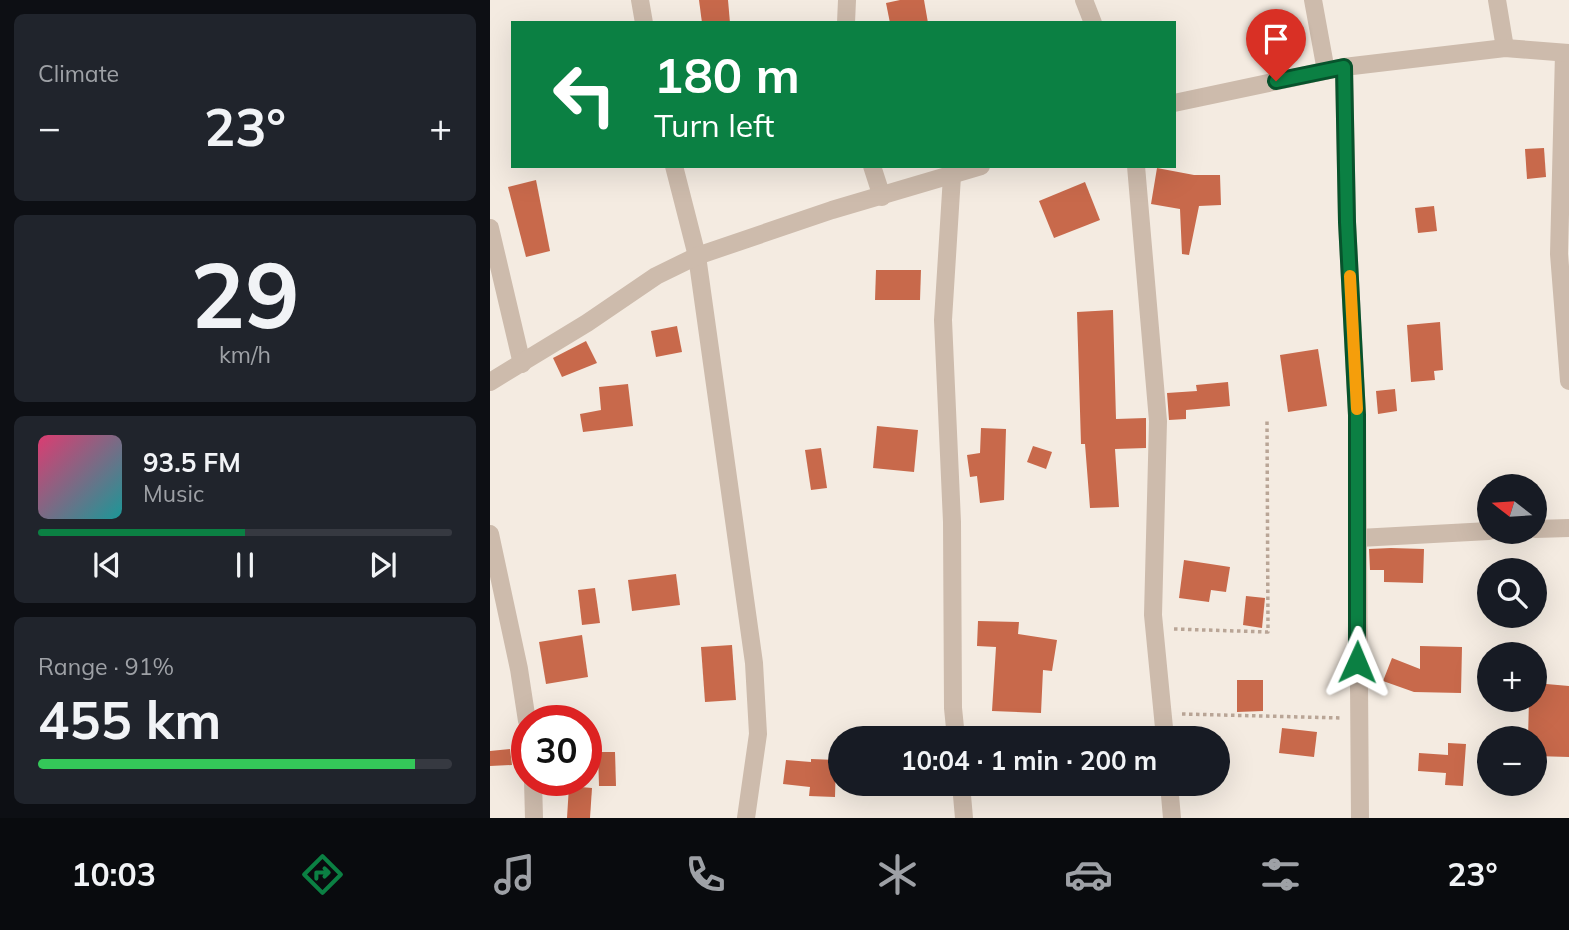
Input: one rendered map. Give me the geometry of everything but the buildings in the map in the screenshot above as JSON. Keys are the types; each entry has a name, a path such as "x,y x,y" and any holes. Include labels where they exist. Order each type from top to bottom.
{"street":[{"path":"640,0 644,21"},
{"path":"846,21 847,0"},
{"path":"1084,0 1092,21"},
{"path":"1313,0 1326,71"},
{"path":"1497,0 1504,48"},
{"path":"1176,103 1344,67 1504,48 1567,53 1559,254 1569,381"},
{"path":"1344,67 1359,537 1357,718 1360,818"},
{"path":"675,168 697,256 754,663 758,734 746,818"},
{"path":"873,168 882,197"},
{"path":"490,382 656,276 697,256 975,168"},
{"path":"1136,168 1158,421 1154,629 1164,726"},
{"path":"952,176 943,320 952,522 955,726"},
{"path":"490,228 522,363"},
{"path":"1547,528 1569,527"},
{"path":"1359,537 1477,532"},
{"path":"490,534 525,705"},
{"path":"533,796 534,818"},
{"path":"962,796 964,818"},
{"path":"1170,796 1172,818"}],"path":[{"path":"1154,629 1268,632 1267,420"},
{"path":"1162,714 1357,718"}],"slow traffic":[{"path":"1350,276 1357,409"}],"route":[{"path":"1276,81 1344,67 1347,222 1357,415 1357,662"}]}
